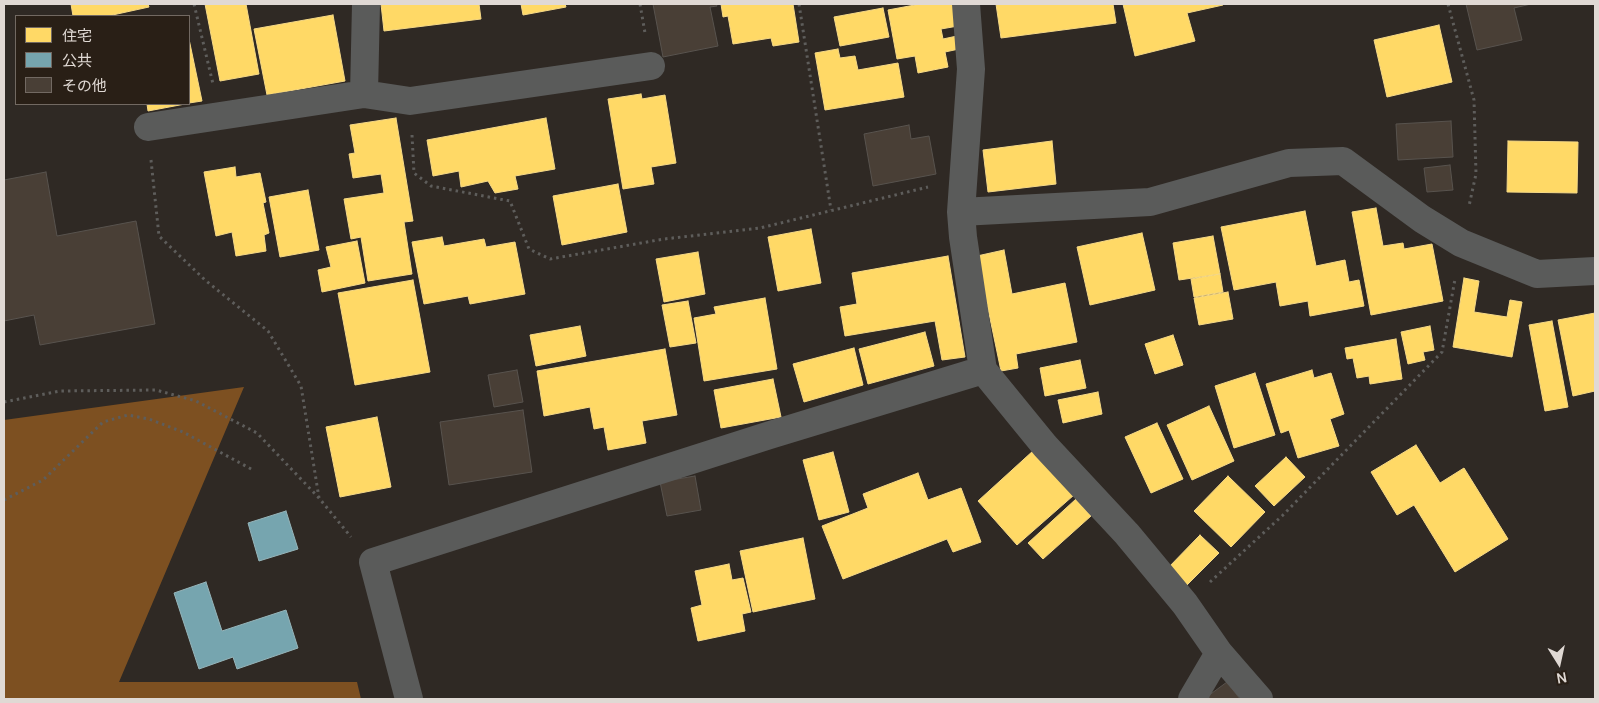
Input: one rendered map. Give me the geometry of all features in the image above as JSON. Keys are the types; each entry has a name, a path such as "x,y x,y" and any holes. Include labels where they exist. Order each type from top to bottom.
{"street":[{"path":"364,94 366,4"},
{"path":"966,4 971,69 961,212 983,370 1045,446 1127,534 1185,604 1219,653 1258,699"},
{"path":"148,127 364,94 410,101 651,66"},
{"path":"961,212 1150,202 1289,162 1343,161 1422,219 1461,242 1537,274 1595,271"},
{"path":"409,699 373,562 770,435 983,370"},
{"path":"1192,699 1219,653"}],"path":[{"path":"194,4 220,116"},
{"path":"799,4 831,210"},
{"path":"1185,604 1283,515 1442,352 1461,242 1476,174 1474,100 1448,4"},
{"path":"410,101 414,173 431,186 510,202 529,249 550,259 664,239 760,228 963,179"},
{"path":"148,127 159,236 205,280 268,330 301,386 319,498"},
{"path":"4,402 60,391 147,390 156,390 196,401 257,434 319,498 373,562"},
{"path":"4,500 43,480 104,422 128,415 149,419 183,432 253,470"}],"shaded area":[{"path":"244,387 119,682 357,682 361,699 4,699 4,420"}],"building: 住宅":[{"path":"71,4 148,4 149,7 113,15 73,15"},
{"path":"205,4 246,4 259,74 220,81"},
{"path":"381,4 479,4 481,19 384,31"},
{"path":"521,4 565,4 566,7 523,15"},
{"path":"721,4 793,4 799,42 773,46 771,38 733,44 728,16 723,17"},
{"path":"920,4 954,4 958,26 941,29 943,39 957,36 959,49 945,52 948,67 918,73 915,56 897,59 888,10"},
{"path":"996,4 1113,4 1116,23 1001,38"},
{"path":"1123,4 1223,5 1187,13 1195,41 1135,56"},
{"path":"883,8 889,37 840,46 834,17"},
{"path":"333,15 345,81 267,95 254,29"},
{"path":"1439,25 1452,82 1387,97 1374,40"},
{"path":"190,44 202,101 190,103"},
{"path":"838,49 840,58 855,56 858,70 898,63 904,97 825,110 815,53"},
{"path":"641,94 642,99 665,95 676,163 651,167 654,184 623,189 608,99"},
{"path":"147,105 180,105 148,111"},
{"path":"396,118 413,221 404,222 412,274 368,281 361,237 351,239 344,199 384,193 381,174 353,178 349,154 355,153 350,125"},
{"path":"546,118 555,169 515,176 518,189 495,193 488,181 461,187 459,171 433,176 427,140"},
{"path":"1052,141 1056,184 988,192 983,150"},
{"path":"1508,141 1578,142 1577,193 1507,192"},
{"path":"235,167 236,177 260,173 266,202 263,203 269,233 264,235 266,251 236,256 232,232 216,236 204,172"},
{"path":"618,184 627,232 562,245 553,196"},
{"path":"308,190 319,250 280,257 269,197"},
{"path":"1376,208 1383,246 1403,243 1404,249 1432,244 1443,301 1371,315 1352,212"},
{"path":"1305,211 1316,266 1345,260 1349,282 1359,280 1364,306 1310,316 1308,301 1280,306 1276,282 1234,290 1221,227"},
{"path":"811,229 821,283 778,291 768,237"},
{"path":"1142,233 1155,290 1090,305 1077,247"},
{"path":"1213,236 1220,274 1179,280 1173,243"},
{"path":"442,237 444,246 484,239 486,247 515,242 525,294 470,304 468,296 424,304 412,242"},
{"path":"357,241 365,283 322,292 318,270 331,267 326,247"},
{"path":"1004,250 1012,294 1065,283 1077,342 1016,354 1018,368 1001,371 977,256"},
{"path":"698,252 705,294 664,302 656,259"},
{"path":"948,256 965,357 942,360 935,321 845,336 840,307 857,304 852,273"},
{"path":"1220,274 1223,292 1194,297 1191,279"},
{"path":"1464,278 1479,281 1474,312 1507,317 1510,300 1522,302 1512,357 1453,347"},
{"path":"413,280 430,372 355,385 338,293"},
{"path":"1228,292 1233,319 1199,325 1194,298"},
{"path":"765,298 777,369 704,381 694,318 716,314 714,307"},
{"path":"688,301 696,343 670,347 662,305"},
{"path":"1595,313 1595,391 1573,396 1558,320"},
{"path":"1552,321 1568,407 1545,411 1529,325"},
{"path":"580,326 586,356 536,366 530,335"},
{"path":"1430,326 1434,350 1423,352 1425,360 1408,364 1401,332"},
{"path":"925,332 934,366 868,384 859,349"},
{"path":"1173,335 1183,365 1155,374 1145,344"},
{"path":"1396,339 1402,379 1370,384 1369,376 1357,378 1353,358 1347,359 1345,348"},
{"path":"854,348 863,385 804,402 793,364"},
{"path":"665,349 677,415 642,421 646,443 608,450 604,427 594,429 590,407 544,416 537,371"},
{"path":"1080,360 1086,388 1045,396 1040,368"},
{"path":"1312,370 1314,378 1331,373 1344,414 1330,419 1339,446 1298,458 1289,430 1281,433 1266,384"},
{"path":"1255,373 1275,435 1234,448 1215,386"},
{"path":"773,379 781,417 721,428 714,390"},
{"path":"1098,392 1102,414 1063,423 1058,400"},
{"path":"1209,406 1234,461 1192,480 1167,425"},
{"path":"377,417 391,487 340,497 326,427"},
{"path":"1157,423 1183,479 1151,493 1125,437"},
{"path":"1416,445 1440,483 1464,468 1508,539 1455,572 1414,505 1397,515 1371,472"},
{"path":"1034,450 1074,495 1017,545 978,501"},
{"path":"833,452 849,512 819,520 803,460"},
{"path":"1286,457 1305,477 1274,506 1255,486"},
{"path":"918,473 928,500 961,488 981,542 953,552 947,539 843,579 822,526 868,508 863,494"},
{"path":"1228,476 1265,512 1231,547 1194,511"},
{"path":"1076,499 1091,516 1043,559 1028,543"},
{"path":"1200,535 1219,553 1185,587 1167,569"},
{"path":"803,538 815,599 753,612 740,551"},
{"path":"729,564 732,580 743,578 751,612 742,614 745,631 698,641 691,608 702,605 695,571"}],"building: 公共":[{"path":"286,511 298,549 259,561 248,523"},
{"path":"206,582 222,631 286,610 298,648 237,669 233,657 199,669 174,593"}],"building: その他":[{"path":"653,4 716,4 717,6 710,7 718,46 663,57"},
{"path":"1466,4 1531,4 1514,8 1522,40 1477,50"},
{"path":"1451,121 1453,157 1398,160 1396,124"},
{"path":"909,125 911,139 929,136 936,174 873,186 864,134"},
{"path":"1450,165 1453,190 1427,192 1424,168"},
{"path":"46,172 57,236 136,221 155,324 40,345 34,315 4,321 4,180"},
{"path":"517,370 523,402 494,407 488,375"},
{"path":"523,410 532,472 449,485 440,422"},
{"path":"695,476 701,510 667,516 660,482"},
{"path":"1227,682 1240,699 1210,699 1208,696"}]}
